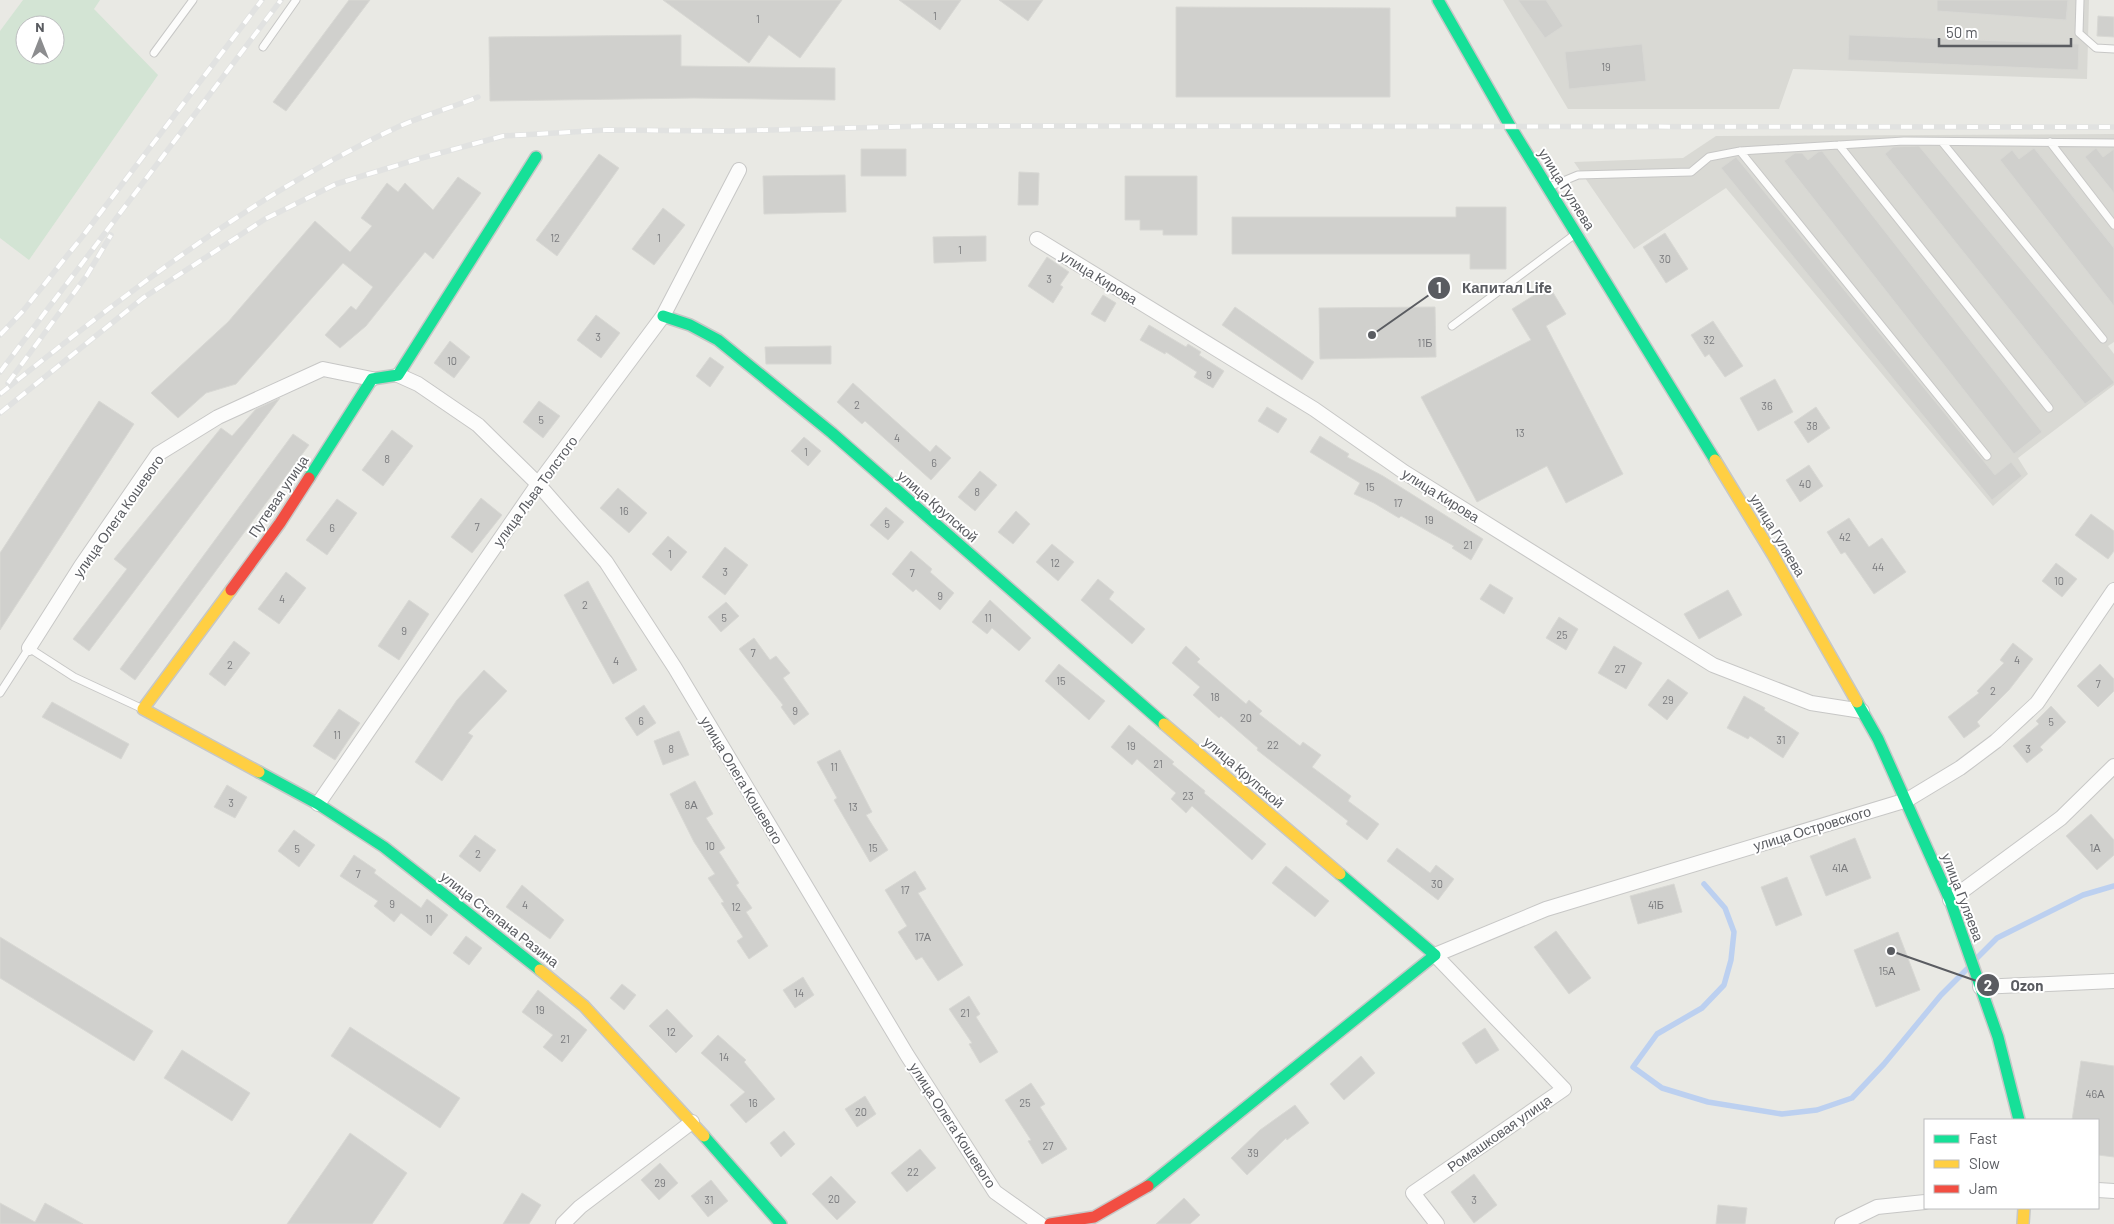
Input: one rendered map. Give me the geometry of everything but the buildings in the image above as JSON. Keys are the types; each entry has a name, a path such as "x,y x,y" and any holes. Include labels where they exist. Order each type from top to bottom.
{"street":[{"name":"улица Гуляева","path":"1438,0 1510,126 1772,555 1862,711 1907,800 1950,900 1998,1037 2019,1119"},
{"path":"372,379 398,375 536,157"},
{"name":"улица Льва Толстого","path":"318,804 538,484 663,316 739,170"},
{"name":"улица Кирова","path":"1037,239 1314,410 1404,472 1713,665 1811,703 1862,711"},
{"name":"улица Крупской","path":"663,316 690,325 718,340 832,433 1098,667 1435,955"},
{"name":"улица Олега Кошевого","path":"29,648 81,566 158,454 218,417 323,369 372,379"},
{"name":"улица Олега Кошевого","path":"398,375 418,384 478,425 538,484 606,562 664,652 906,1055 995,1192 1040,1224"},
{"name":"Путевая улица","path":"143,709 280,523 372,379"},
{"name":"улица Островского","path":"1435,955 1546,909 1907,800 1960,768 1996,741 2037,703 2114,590"},
{"name":"улица Степана Разина","path":"143,709 318,804 384,847 462,907 584,1006 692,1122 781,1224"},
{"path":"1950,900 2061,818 2114,766"},
{"path":"1050,1224 1094,1217 1139,1193 1435,955"},
{"name":"Ромашковая улица","path":"1435,955 1564,1089 1413,1193 1437,1224"},
{"path":"1980,987 2114,981"},
{"path":"563,1224 580,1207 692,1122"},
{"path":"2099,1190 2114,1191"},
{"path":"1842,1224 1876,1207 1924,1202"},
{"path":"2023,1224 2024,1209"}],"lane":[{"path":"154,53 193,0"},
{"path":"263,47 296,0"},
{"path":"2080,0 2079,33 2096,48 2114,49"},
{"path":"1549,187 1578,175 1691,172 1709,157 1740,151 1839,145 1942,142 2114,143"},
{"path":"1942,142 2103,339"},
{"path":"2050,142 2114,225"},
{"path":"1839,145 2049,408"},
{"path":"1740,151 1987,456"},
{"path":"1452,326 1577,233"},
{"path":"0,693 29,648 74,677 143,709"}],"shaded area":[{"path":"1503,0 2089,0 2087,79 1793,69 1779,109 1568,109"},
{"path":"2114,134 2114,342 2108,346 2114,354 2114,385 2018,458 2028,474 1993,506 1726,188 1634,249 1574,162 1683,158 1716,136"}],"green space":[{"path":"23,0 100,0 94,9 158,75 29,260 0,238 0,31"}],"waterway":[{"path":"1704,884 1725,908 1734,932 1731,960 1724,985 1702,1008 1657,1034 1633,1067 1662,1088 1708,1102 1782,1114 1817,1110 1852,1098 1884,1064 1941,995 1969,967"},
{"path":"1975,960 1997,938 2083,895 2114,886"}],"railway":[{"path":"0,335 23,311 82,237 262,0"},
{"path":"0,372 281,0"},
{"path":"0,394 143,283 242,214 293,182 400,126 478,97"},
{"path":"0,413 143,298 265,219 336,184 503,136 606,130 729,131 928,126 2114,127"},
{"path":"8,383 87,275 111,235"}],"traffic: fast":[{"path":"1438,0 1510,126 1715,460"},
{"path":"309,478 372,379 398,375 536,157"},
{"path":"663,316 690,325 718,340 832,433 1164,724"},
{"path":"1857,702 1878,739 1950,900 1998,1037 2019,1119"},
{"path":"259,772 318,804 384,847 540,970"},
{"path":"1148,1186 1435,955 1340,874"},
{"path":"704,1136 781,1224"}],"traffic: slow":[{"path":"1715,460 1773,555 1857,702"},
{"path":"231,590 143,709 259,772"},
{"path":"1164,724 1340,874"},
{"path":"540,970 584,1006 704,1136"},
{"path":"2023,1224 2024,1209"}],"traffic: jam":[{"path":"231,590 280,523 309,478"},
{"path":"1050,1224 1094,1217 1148,1186"}],"place":[{"name":"Капитал Life","path":"1372,335"},
{"name":"Ozon","path":"1891,951"}]}
